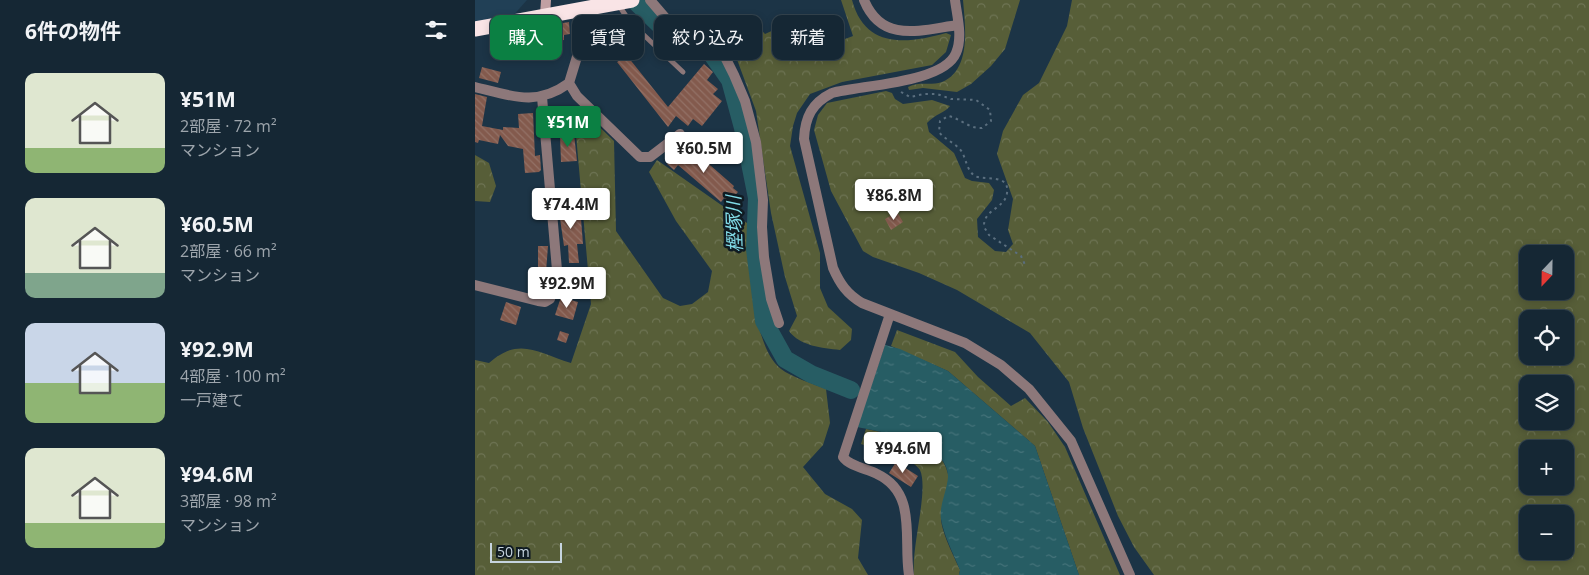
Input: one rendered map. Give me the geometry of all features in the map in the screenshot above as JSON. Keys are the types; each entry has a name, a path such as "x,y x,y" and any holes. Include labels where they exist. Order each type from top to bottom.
{"highway":[{"path":"475,29 545,8 579,9 624,1"}],"street":[{"path":"650,0 675,29 715,46 725,57 734,75 756,142 763,200 764,257 771,299 779,323"},
{"path":"864,0 875,19 900,31 958,25"},
{"path":"955,0 958,25 957,51 949,65 924,76 845,90 820,99 813,106 805,125 804,139 837,277 851,296 890,314 965,343 1001,365 1029,389 1071,441 1130,575"},
{"path":"475,86 524,99 542,97 559,90 569,83 583,36 579,9"},
{"path":"569,83 585,104 640,157 650,157 680,134"},
{"path":"475,285 537,301 545,302 550,299 557,270 542,97"},
{"path":"890,314 843,453 845,460 881,475 898,492 907,513 909,575"}],"lane":[{"path":"624,1 630,22 683,72"}],"path":[{"path":"895,81 901,92 910,97 937,94 951,99 976,100 990,110 992,118 988,126 977,129 947,116 940,121 939,132 958,148 974,175 982,178 995,178 1004,183 1007,190 1005,198 989,212 985,226 989,235 1021,256 1026,267"}],"shaded area":[{"path":"475,0 527,0 514,15 490,15 490,23 475,26"}],"green space":[{"path":"841,0 852,0 858,16 867,27 877,35 889,39 917,39 946,33 951,35 946,52 932,65 842,82 810,94 797,113 790,146 820,253 820,288 828,307 852,329 851,340 840,350 805,343 789,331 797,316 785,277 771,213 756,111 737,60 762,60 762,31 765,34 772,31 772,60 844,60 844,39 853,36"},
{"path":"963,0 1020,0 1005,49 991,66 971,84 957,92 923,88 909,90 908,87 912,85 942,82 952,76 958,68 965,46"},
{"path":"1072,0 1589,0 1589,575 1154,575 1134,547 1118,516 1083,428 1069,382 1030,333 957,290 919,273 873,257 863,251 831,191 814,130 818,115 827,103 886,91 892,93 895,99 903,104 932,100 950,106 927,123 929,132 954,153 965,178 972,181 989,183 994,190 992,200 977,219 978,237 995,251 1006,252 1013,244 1008,230 1013,199 997,154 1003,131 1023,95 1039,83 1067,26"},
{"path":"672,14 710,15 672,15"},
{"path":"582,110 614,141 616,231 663,298 680,306 692,304 708,292 712,271 676,221 649,172 657,160 747,223 751,279 763,342 771,358 785,372 826,389 830,423 823,445 803,467 825,494 852,509 862,520 858,558 868,575 475,575 475,360 489,363 510,350 519,348 538,351 571,363 591,304 574,112"},
{"path":"475,155 489,163 496,186 490,202 475,201"},
{"path":"897,330 955,352 978,377 1011,406 1025,398 1048,422 1065,447 1120,575 1079,575 1035,446 948,371 891,346"},
{"path":"866,429 915,441 936,453 944,463 948,479 941,511 941,522 960,570 959,575 914,575 922,491 920,470 904,457 861,444"}],"water":[{"path":"885,345 900,349 948,371 1035,446 1079,575 959,575 960,570 946,538 941,519 941,509 948,477 945,465 938,455 926,447 897,436 857,427"}],"building":[{"path":"569,22 570,34 564,35 564,40 562,40 562,23"},
{"path":"630,60 668,107 704,64 713,72 707,80 718,89 713,94 722,101 702,126 693,119 688,126 676,116 668,127 617,62"},
{"path":"482,67 501,72 498,83 479,78"},
{"path":"475,94 487,97 482,126 503,130 503,127 519,128 518,114 533,113 535,156 540,155 541,170 539,172 525,173 523,149 508,146 500,135 498,144 479,140 478,143 475,142"},
{"path":"574,134 577,161 561,162 560,135"},
{"path":"687,145 734,186 733,188 738,192 729,202 724,198 721,202 678,165 674,170 667,164 675,154 678,157"},
{"path":"572,203 573,207 580,206 583,244 577,244 579,263 569,263 568,245 564,246 558,205"},
{"path":"897,212 903,222 891,230 885,219"},
{"path":"538,246 548,246 545,285 531,284 532,270 538,271"},
{"path":"561,297 578,302 573,320 555,315"},
{"path":"506,302 521,307 516,325 500,320"},
{"path":"560,331 569,334 566,343 557,340"},
{"path":"896,462 918,476 911,487 889,473"}],"waterway":[{"name":"樫塚川","path":"634,0 666,31 709,50 730,80 743,128 757,198 755,249 764,321 785,359 811,374 851,390"}]}
